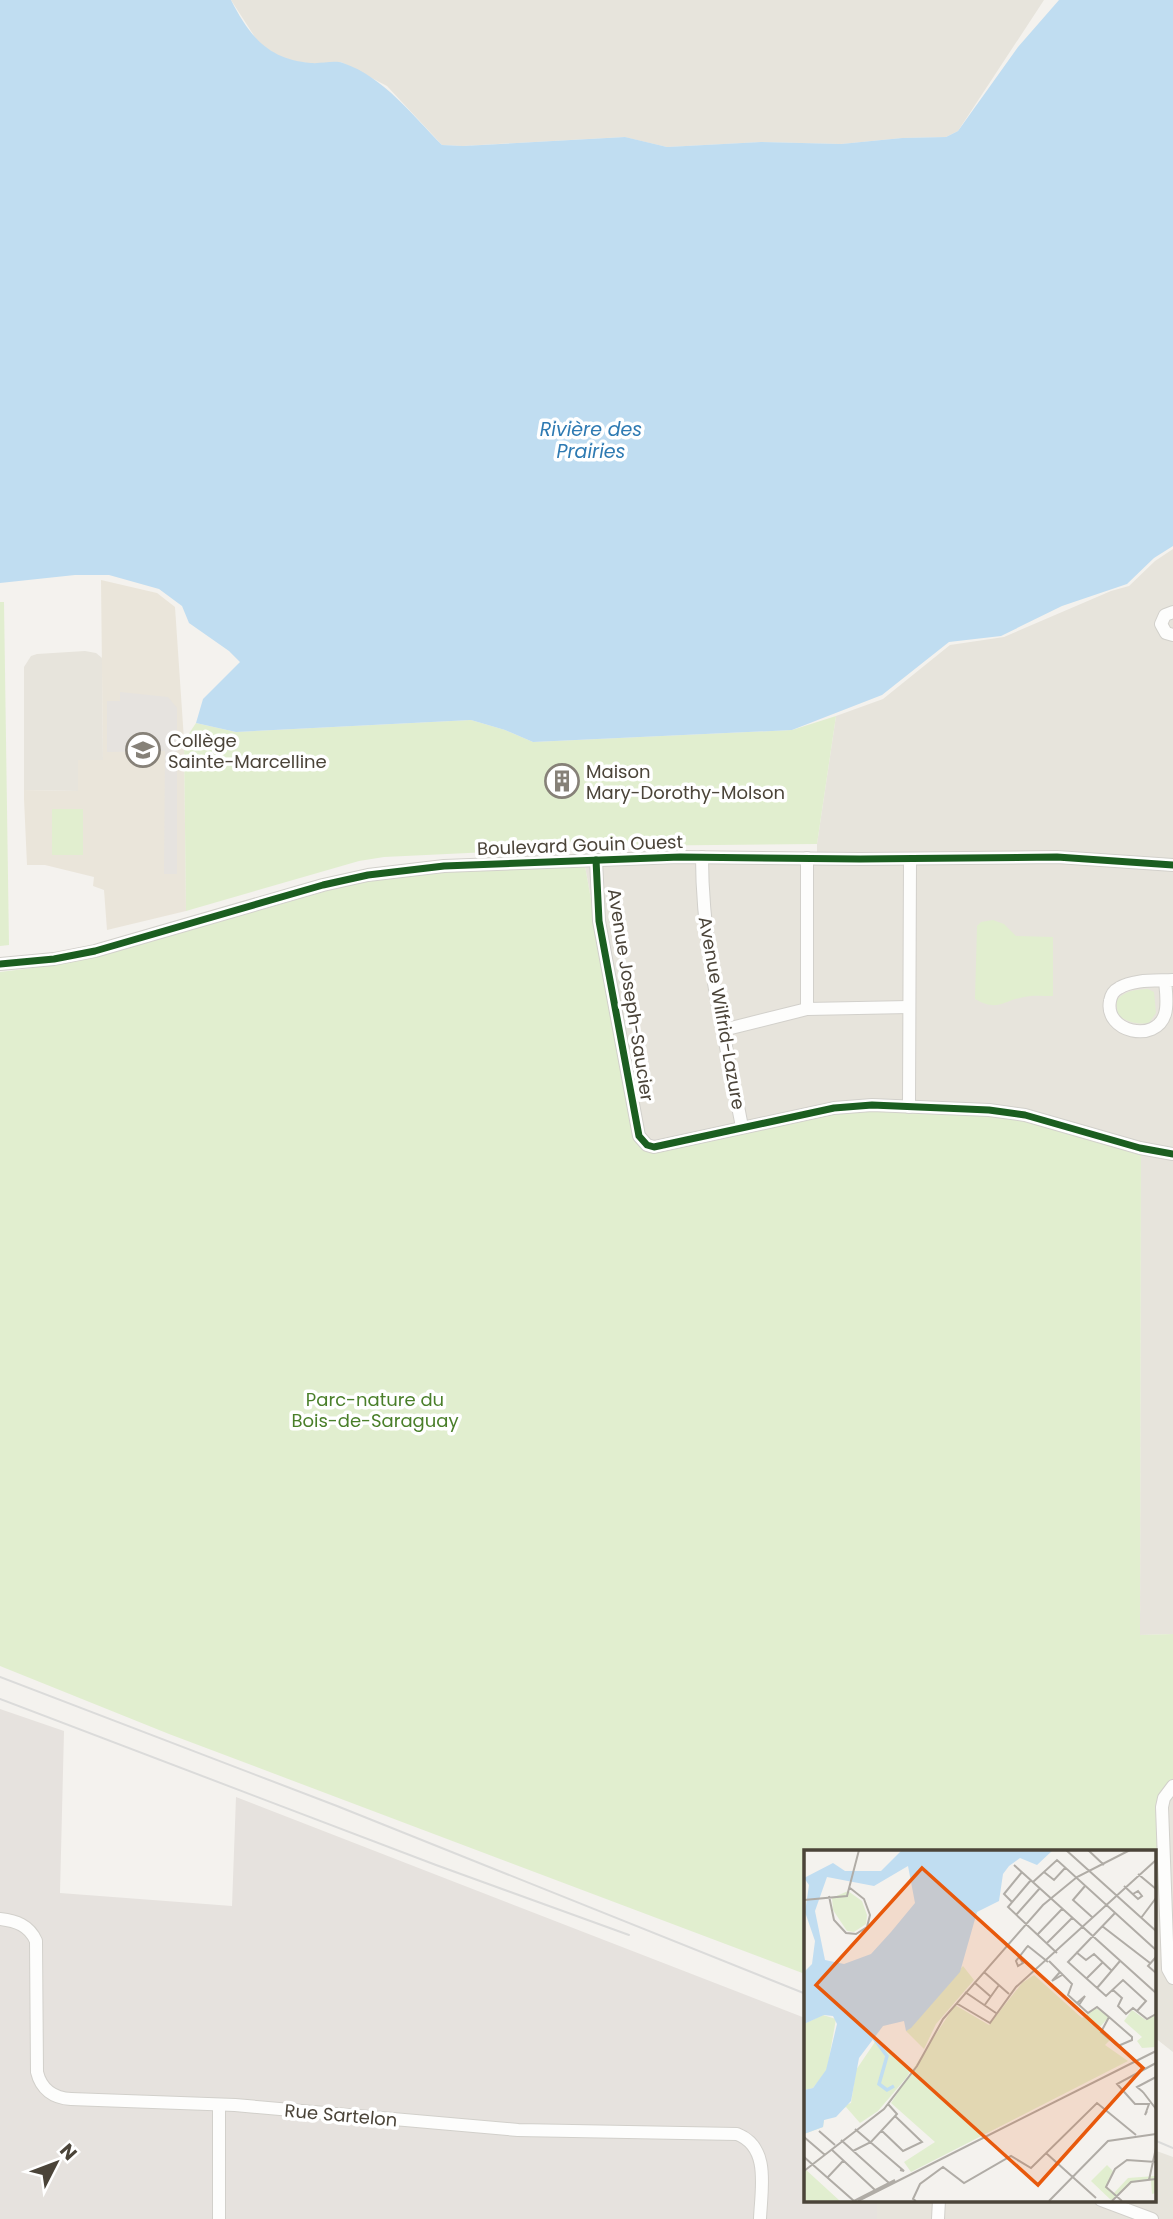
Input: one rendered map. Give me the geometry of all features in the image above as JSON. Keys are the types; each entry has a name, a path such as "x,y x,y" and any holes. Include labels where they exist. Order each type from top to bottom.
{"street":[{"path":"1173,612 1165,615 1161,624 1166,633 1173,635"},
{"name":"Boulevard Gouin Ouest","path":"0,964 54,959 118,946 305,889 368,875 444,866 702,857 1057,857 1173,865"},
{"name":"Avenue Wilfrid-Lazure","path":"702,857 704,920 711,973 742,1127"},
{"path":"807,858 807,1009"},
{"path":"909,1107 910,859"},
{"name":"Avenue Joseph-Saucier","path":"596,860 599,921 639,1136 647,1145 654,1147 742,1127"},
{"path":"1169,980 1165,1015 1155,1028 1145,1031 1132,1030 1116,1023 1111,1016 1109,1006 1115,990 1131,983 1169,980"},
{"path":"723,1030 807,1009 909,1007"},
{"path":"742,1127 834,1108 872,1105 989,1110 1025,1115 1140,1148 1173,1154"},
{"path":"1173,1786 1164,1798 1162,1807 1168,1969 1173,1978"},
{"name":"Rue Sartelon","path":"0,1919 23,1925 36,1941 37,2072 39,2080 47,2090 64,2099 219,2105 518,2130 737,2134 750,2140 759,2154 760,2219"},
{"path":"219,2105 219,2219"},
{"path":"1106,2202 1152,2219"}],"shaded area":[{"path":"231,0 1044,0 958,131 946,137 841,144 761,142 667,147 624,137 442,145 387,86 341,62 314,64 286,60 260,45"},
{"path":"1173,549 1173,1634 1140,1635 1141,1153 644,1150 634,1138 585,866 817,861 817,844 836,716 883,699 950,645 1004,637 1111,591 1129,586 1155,561"},
{"name":"Collège Sainte-Marcelline","path":"101,580 157,593 175,607 184,740 186,911 107,930 104,890 93,886 94,877 45,865 27,865 24,799 24,790 78,791 78,760 103,760"},
{"path":"85,651 96,653 102,658 103,761 78,791 24,790 24,667 31,656 37,654"},
{"path":"120,692 168,697 177,708 177,874 164,874 165,751 107,752 107,701 120,701"},
{"path":"0,1709 64,1731 60,1893 232,1906 236,1797 804,2018 804,2202 877,2202 877,2219 0,2219"},
{"path":"1173,1779 1173,2052 1156,2039 1156,1891 1161,1891 1159,1798"},
{"path":"1156,2151 1173,2157 1173,2219 877,2219 877,2202 1156,2202"}],"green space":[{"path":"0,602 4,602 9,945 0,946"},
{"path":"836,716 817,844 616,846 384,857 359,861 186,911 184,741 196,723 236,732 471,720 533,742 792,730"},
{"path":"52,809 83,809 83,855 52,855"},
{"name":"Parc-nature du Bois-de-Saraguay","path":"585,866 634,1138 644,1150 658,1152 853,1110 961,1112 1038,1122 1141,1153 1140,1635 1173,1634 1173,1779 1159,1798 1161,1891 1156,1891 1156,1850 804,1850 804,1974 169,1734 0,1666 0,972 114,952 354,883 415,873"},
{"path":"993,920 1004,924 1016,936 1053,937 1053,996 1027,996 995,1005 975,999 977,926 981,922"},
{"path":"1148,989 1154,992 1156,1013 1149,1023 1133,1022 1118,1015 1116,1001 1119,997 1130,991"}],"water":[{"name":"Rivière des Prairies","path":"0,0 231,0 253,35 272,51 296,61 339,62 358,69 385,87 442,145 625,137 667,147 761,142 841,144 946,137 958,131 1018,47 1059,0 1173,0 1173,546 1154,558 1127,584 1062,606 1001,636 949,642 882,695 792,730 533,742 471,720 236,732 196,723 203,699 240,662 189,623 182,606 159,589 109,575 75,575 0,583"}],"tram line":[{"path":"0,1677 337,1806 804,1993"},
{"path":"0,1699 436,1865 629,1935"},
{"path":"1156,2141 1173,2148"}],"cycle path":[{"path":"0,964 54,959 95,951 323,885 368,875 444,866 680,857 1057,857 1173,865"},
{"path":"596,860 599,921 639,1136 647,1145 654,1147 834,1108 872,1105 989,1110 1025,1115 1140,1148 1173,1154"}],"place":[{"name":"Collège Sainte-Marcelline","path":"143,750"},
{"name":"Maison Mary-Dorothy-Molson","path":"562,781"}]}
